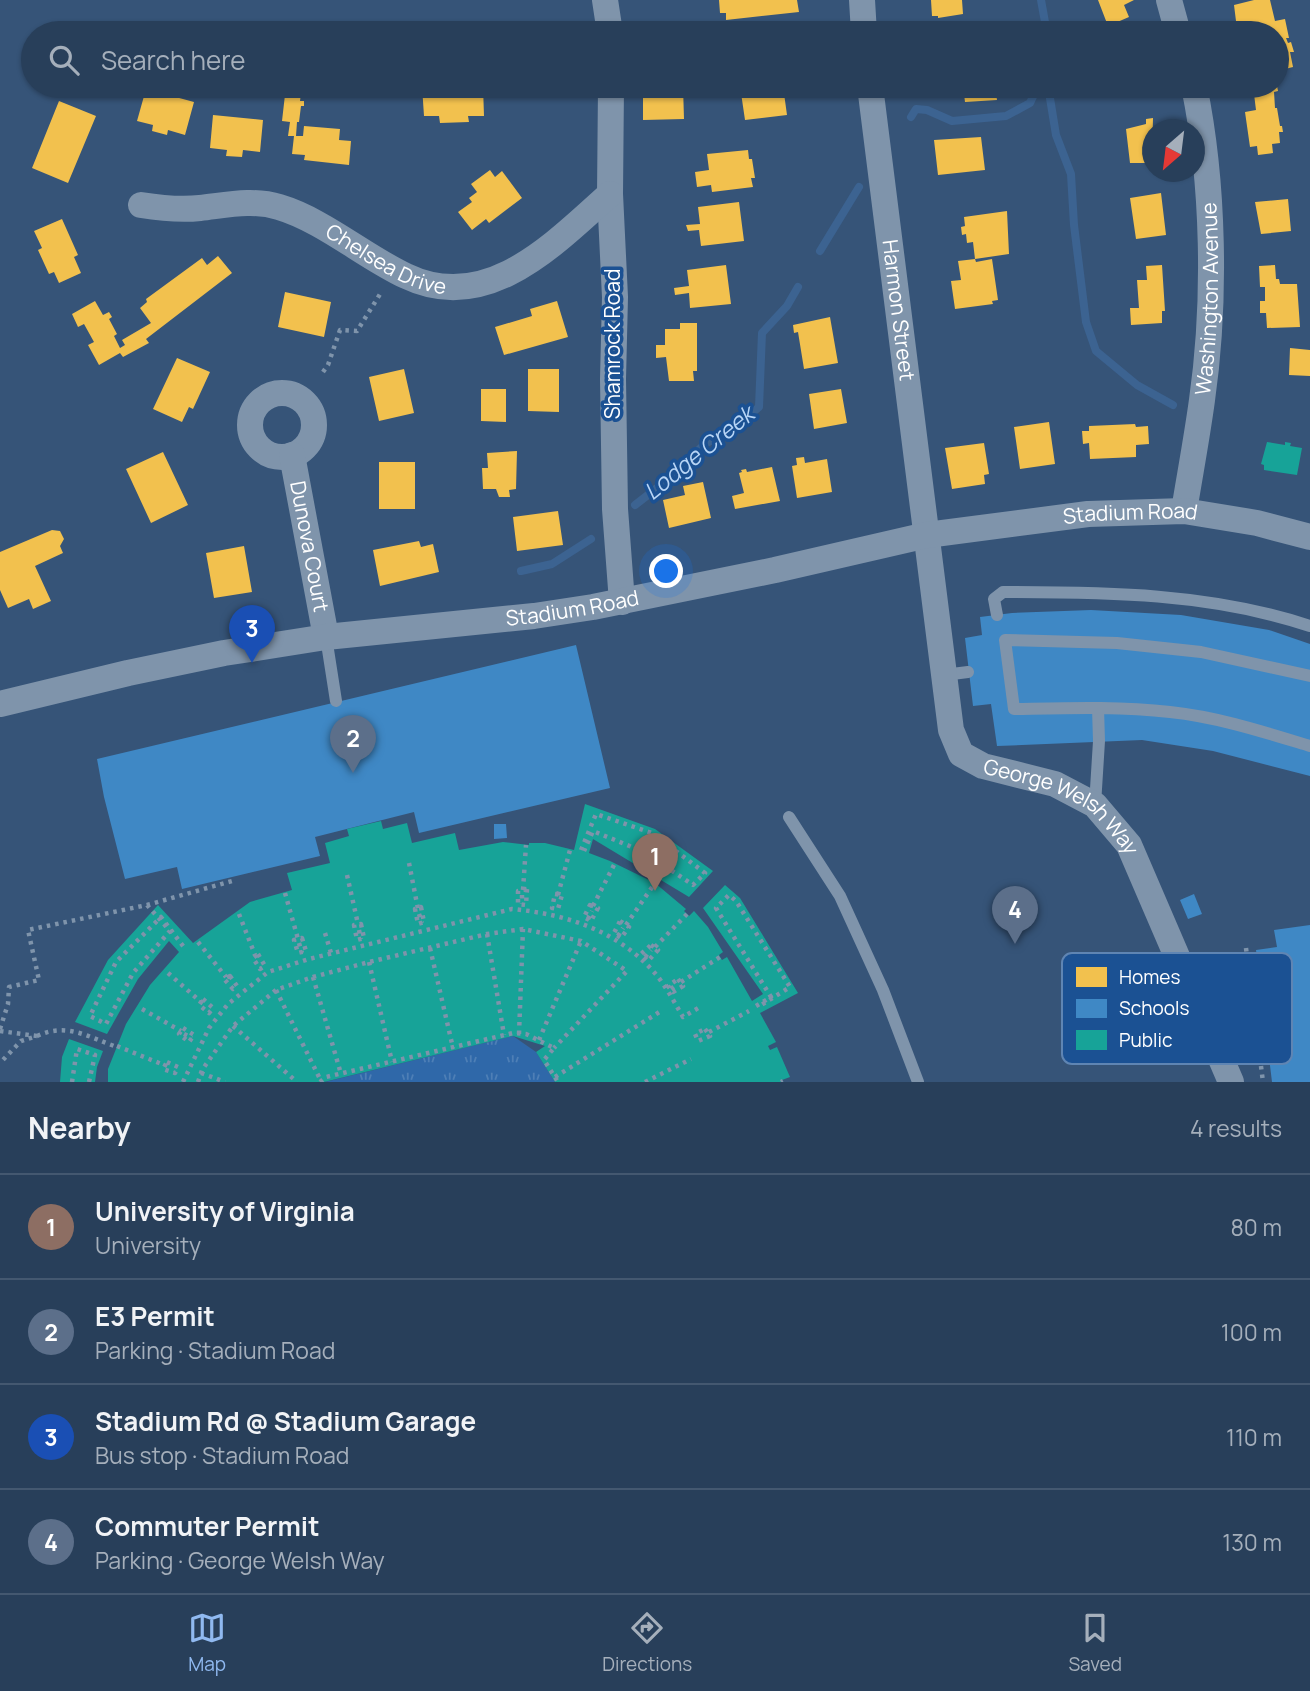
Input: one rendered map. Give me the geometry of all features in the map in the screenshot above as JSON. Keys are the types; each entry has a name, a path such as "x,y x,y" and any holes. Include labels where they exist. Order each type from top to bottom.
{"street":[{"path":"605,0 608,21"},
{"path":"862,0 863,21"},
{"path":"1169,0 1175,21"},
{"name":"Shamrock Road","path":"611,98 610,194 615,297 615,509 622,603"},
{"name":"Harmon Street","path":"872,98 927,535"},
{"name":"Washington Avenue","path":"1184,511 1203,399 1211,290 1209,208 1196,98"},
{"name":"Chelsea Drive","path":"141,205 197,208 234,203 263,203 282,208 333,234 406,277 432,285 464,286 496,280 511,273 549,248 610,194"},
{"name":"Dunova Court","path":"292,455 326,637"},
{"name":"Stadium Road","path":"0,704 196,658 326,637 534,616 622,603 927,535 1088,514 1184,511 1256,523 1310,537"},
{"name":"George Welsh Way","path":"927,535 956,674 951,730 961,754 983,766 1055,784 1095,805 1129,845 1175,953"},
{"name":"George Welsh Way","path":"1223,1064 1231,1082"}],"lane":[{"path":"997,615 995,599 1003,592 1091,592 1238,606 1310,626"},
{"path":"326,637 336,701"},
{"path":"1310,676 1201,652 1129,644 1005,640 1014,709 1098,708 1169,712 1232,722 1310,746"},
{"path":"1095,805 1098,708"},
{"path":"789,817 840,896 883,990 918,1082"}],"path":[{"path":"323,372 340,330 357,331 380,295 392,268"},
{"path":"596,814 652,833 705,873 693,885 644,852 593,831 582,851 596,814"},
{"path":"522,904 526,905 527,889 523,892 526,845"},
{"path":"556,909 562,895 558,897 570,850"},
{"path":"409,863 419,911 422,907 422,923"},
{"path":"588,919 591,921 598,908 593,908 615,863"},
{"path":"347,876 358,927 361,924 364,938 360,939"},
{"path":"37,1036 0,1030 8,1004 9,987 39,981 28,930 147,905 232,881"},
{"path":"618,936 621,938 629,927 624,926 655,883"},
{"path":"285,892 299,941 294,940 298,953 302,953"},
{"path":"729,895 736,901 790,987 757,1006 771,997 716,908 729,895"},
{"path":"147,905 170,931 133,972 106,1024 90,1016 116,962 162,918 186,950"},
{"path":"183,1082 209,1028 228,1004 268,972 331,953 512,909 540,912 575,921 605,933 629,948 655,972 683,1017 699,1007"},
{"path":"239,914 257,958 253,958 260,970 263,967"},
{"path":"645,957 648,961 657,950 653,949 687,914"},
{"path":"519,1034 523,929"},
{"path":"198,1082 201,1073 233,1026 276,990 369,962 487,934 523,929 581,941 627,971 544,1060 557,1080 661,1011"},
{"path":"325,933 331,953"},
{"path":"487,934 504,1035"},
{"path":"539,1040 581,941"},
{"path":"198,942 228,979 224,979 233,989 235,987"},
{"path":"1246,947 1247,953"},
{"path":"430,948 453,1048"},
{"path":"671,989 673,992 683,986 679,983 720,957"},
{"path":"369,962 392,1062"},
{"path":"167,973 203,1005 199,1005 209,1013 211,1010"},
{"path":"313,977 341,1074"},
{"path":"276,990 321,1082 326,1077 504,1035 526,1034 554,1048"},
{"path":"142,1009 182,1033 179,1034 189,1042 192,1038"},
{"path":"696,1038 698,1041 710,1036 707,1032 749,1011"},
{"path":"233,1026 297,1082"},
{"path":"0,1063 21,1041 51,1029 65,1029 164,1065 163,1069 175,1073 173,1069"},
{"path":"72,1082 77,1049 95,1055 89,1082"},
{"path":"645,1082 691,1059"},
{"path":"1261,1064 1263,1082"},
{"path":"201,1073 225,1082"}],"green space":[{"path":"513,1036 536,1052 555,1082 325,1082"}],"building: Homes":[{"path":"719,0 797,0 799,12 726,20 726,13 720,13"},
{"path":"931,0 962,0 963,14 938,18 932,16"},
{"path":"1098,0 1134,0 1124,5 1129,17 1120,21 1106,21"},
{"path":"1254,0 1270,0 1275,21 1236,21 1234,5"},
{"path":"1291,42 1294,52 1290,52 1293,67 1289,68 1289,43"},
{"path":"143,98 179,98 194,102 185,135 168,130 167,135 152,131 153,125 137,121"},
{"path":"285,98 300,98 304,106 301,106 296,136 303,136 304,126 340,129 339,140 351,141 349,165 304,160 305,155 292,154 294,136 288,136 290,122 282,121"},
{"path":"423,98 483,98 484,116 468,116 469,122 440,123 439,116 424,116"},
{"path":"643,98 683,98 684,119 643,120"},
{"path":"742,98 785,98 787,115 745,120"},
{"path":"964,98 997,100 965,102"},
{"path":"1254,98 1274,98 1283,132 1279,132 1280,143 1272,144 1273,153 1258,155 1257,146 1250,147 1245,112 1256,110"},
{"path":"59,101 96,116 68,183 32,168"},
{"path":"213,115 263,120 260,152 243,150 242,157 226,156 227,150 210,148"},
{"path":"1142,125 1142,163 1130,163 1126,129"},
{"path":"981,137 985,170 938,175 934,140"},
{"path":"748,150 755,178 751,178 753,187 712,192 711,185 697,187 695,172 709,170 707,154"},
{"path":"490,170 495,177 502,171 522,198 489,223 486,219 472,230 458,212 472,202 469,198 477,192 471,184"},
{"path":"1161,193 1166,235 1136,239 1130,198"},
{"path":"1288,199 1291,231 1261,234 1255,202"},
{"path":"739,202 744,241 701,246 699,230 688,231 686,225 700,224 698,207"},
{"path":"1007,211 1009,254 975,259 973,242 967,243 966,234 962,235 964,217"},
{"path":"62,219 78,255 74,257 81,273 59,283 54,272 49,274 38,250 42,248 34,231"},
{"path":"218,256 232,273 146,339 149,343 123,357 120,353 99,365 88,345 94,342 84,324 78,327 72,314 95,301 103,315 109,312 112,317 109,319 117,334 114,336 120,348 125,345 122,340 151,323 140,308 147,302 146,299 202,258 207,265"},
{"path":"975,259 976,262 992,259 998,300 992,301 993,304 955,309 951,281 961,280 958,261"},
{"path":"726,265 731,304 690,308 689,293 675,295 674,288 689,286 687,270"},
{"path":"1162,265 1165,311 1162,311 1162,323 1131,325 1130,308 1139,308 1137,280 1147,280 1146,266"},
{"path":"1275,265 1276,279 1279,279 1280,284 1297,284 1300,327 1267,328 1266,313 1260,313 1260,301 1265,301 1265,287 1260,287 1259,266"},
{"path":"285,292 331,302 324,337 278,327"},
{"path":"557,301 568,337 504,355 495,327 532,316 530,309"},
{"path":"830,317 838,363 804,369 798,332 794,333 793,325"},
{"path":"680,323 697,323 697,371 693,371 694,381 669,381 666,357 656,358 656,345 665,345 665,329 680,329"},
{"path":"1290,348 1310,350 1310,376 1289,375"},
{"path":"177,358 210,372 193,409 189,407 182,422 153,409"},
{"path":"404,369 414,413 379,421 369,377"},
{"path":"528,369 559,369 559,412 528,411"},
{"path":"481,389 506,389 506,422 481,421"},
{"path":"841,389 847,423 814,429 809,394"},
{"path":"1049,422 1055,464 1020,469 1014,427"},
{"path":"1135,424 1136,427 1148,426 1149,444 1136,445 1136,457 1090,459 1089,443 1083,444 1082,431 1089,431 1089,426"},
{"path":"984,443 989,474 984,475 985,484 952,489 945,448"},
{"path":"517,451 516,489 509,490 510,497 499,497 496,489 483,489 482,468 488,468 487,453"},
{"path":"163,452 188,505 151,523 126,469"},
{"path":"804,457 805,463 827,459 832,492 797,498 792,466 797,465 796,458"},
{"path":"379,462 415,462 415,509 379,509"},
{"path":"772,467 780,501 735,509 732,496 744,493 739,473 741,470 746,469 747,472"},
{"path":"703,482 711,518 669,528 663,500 685,495 683,486"},
{"path":"558,511 563,545 517,551 513,517"},
{"path":"52,530 60,531 64,539 60,546 63,553 35,566 51,601 33,609 29,599 8,608 0,590 0,552"},
{"path":"419,541 421,547 433,544 439,572 380,586 373,550"},
{"path":"244,546 252,592 214,598 206,553"}],"building: Schools":[{"path":"1091,610 1181,615 1269,630 1310,644 1310,776 1213,751 1142,740 997,746 991,704 973,706 965,638 982,635 980,617"},
{"path":"576,645 610,788 419,833 414,812 315,837 320,856 182,889 177,867 125,879 97,759"},
{"path":"494,824 506,824 507,838 494,839"},
{"path":"1194,894 1202,914 1188,919 1180,900"},
{"path":"1310,925 1310,1082 1272,1082 1270,1064 1292,1064 1292,953 1256,953 1256,950 1277,947 1274,930"}],"building: Public":[{"path":"1267,442 1285,445 1285,442 1291,443 1290,446 1302,448 1297,475 1264,470 1264,465 1261,464"},
{"path":"585,804 655,829 713,871 689,897 593,839 589,853 655,883 686,909 684,911 689,916 694,911 708,927 723,952 719,955 722,960 727,957 752,1001 763,994 703,908 725,885 740,898 798,993 760,1013 776,1042 768,1046 770,1050 777,1047 790,1077 782,1080 783,1082 555,1082 536,1052 545,1046 513,1036 324,1082 108,1082 108,1069 126,1024 150,985 179,952 169,941 138,979 107,1034 75,1022 108,960 158,905 193,943 250,902 292,890 287,873 330,863 325,843 349,836 347,829 381,821 383,829 407,823 412,843 455,833 459,850 503,842 529,845 545,843 574,850"},
{"path":"69,1039 103,1051 95,1082 60,1082 62,1057"}],"waterway":[{"name":"Lodge Creek","path":"1041,0 1045,21"},
{"name":"Lodge Creek","path":"911,117 916,109 927,110 952,121 1006,116 1030,103 1032,98"},
{"path":"1050,98 1056,135 1071,174 1074,225 1086,322 1096,351 1137,385 1173,405"},
{"name":"Lodge Creek","path":"820,251 859,187"},
{"name":"Lodge Creek","path":"635,505 666,481 705,444 737,426 759,407 762,333 787,306 798,287"},
{"name":"Lodge Creek","path":"521,571 552,564 591,539"}],"place":[{"name":"Stadium Rd @ Stadium Garage","path":"252,663"},
{"name":"E3 Permit","path":"353,773"},
{"name":"University of Virginia","path":"655,891"},
{"name":"Commuter Permit","path":"1015,944"}]}
